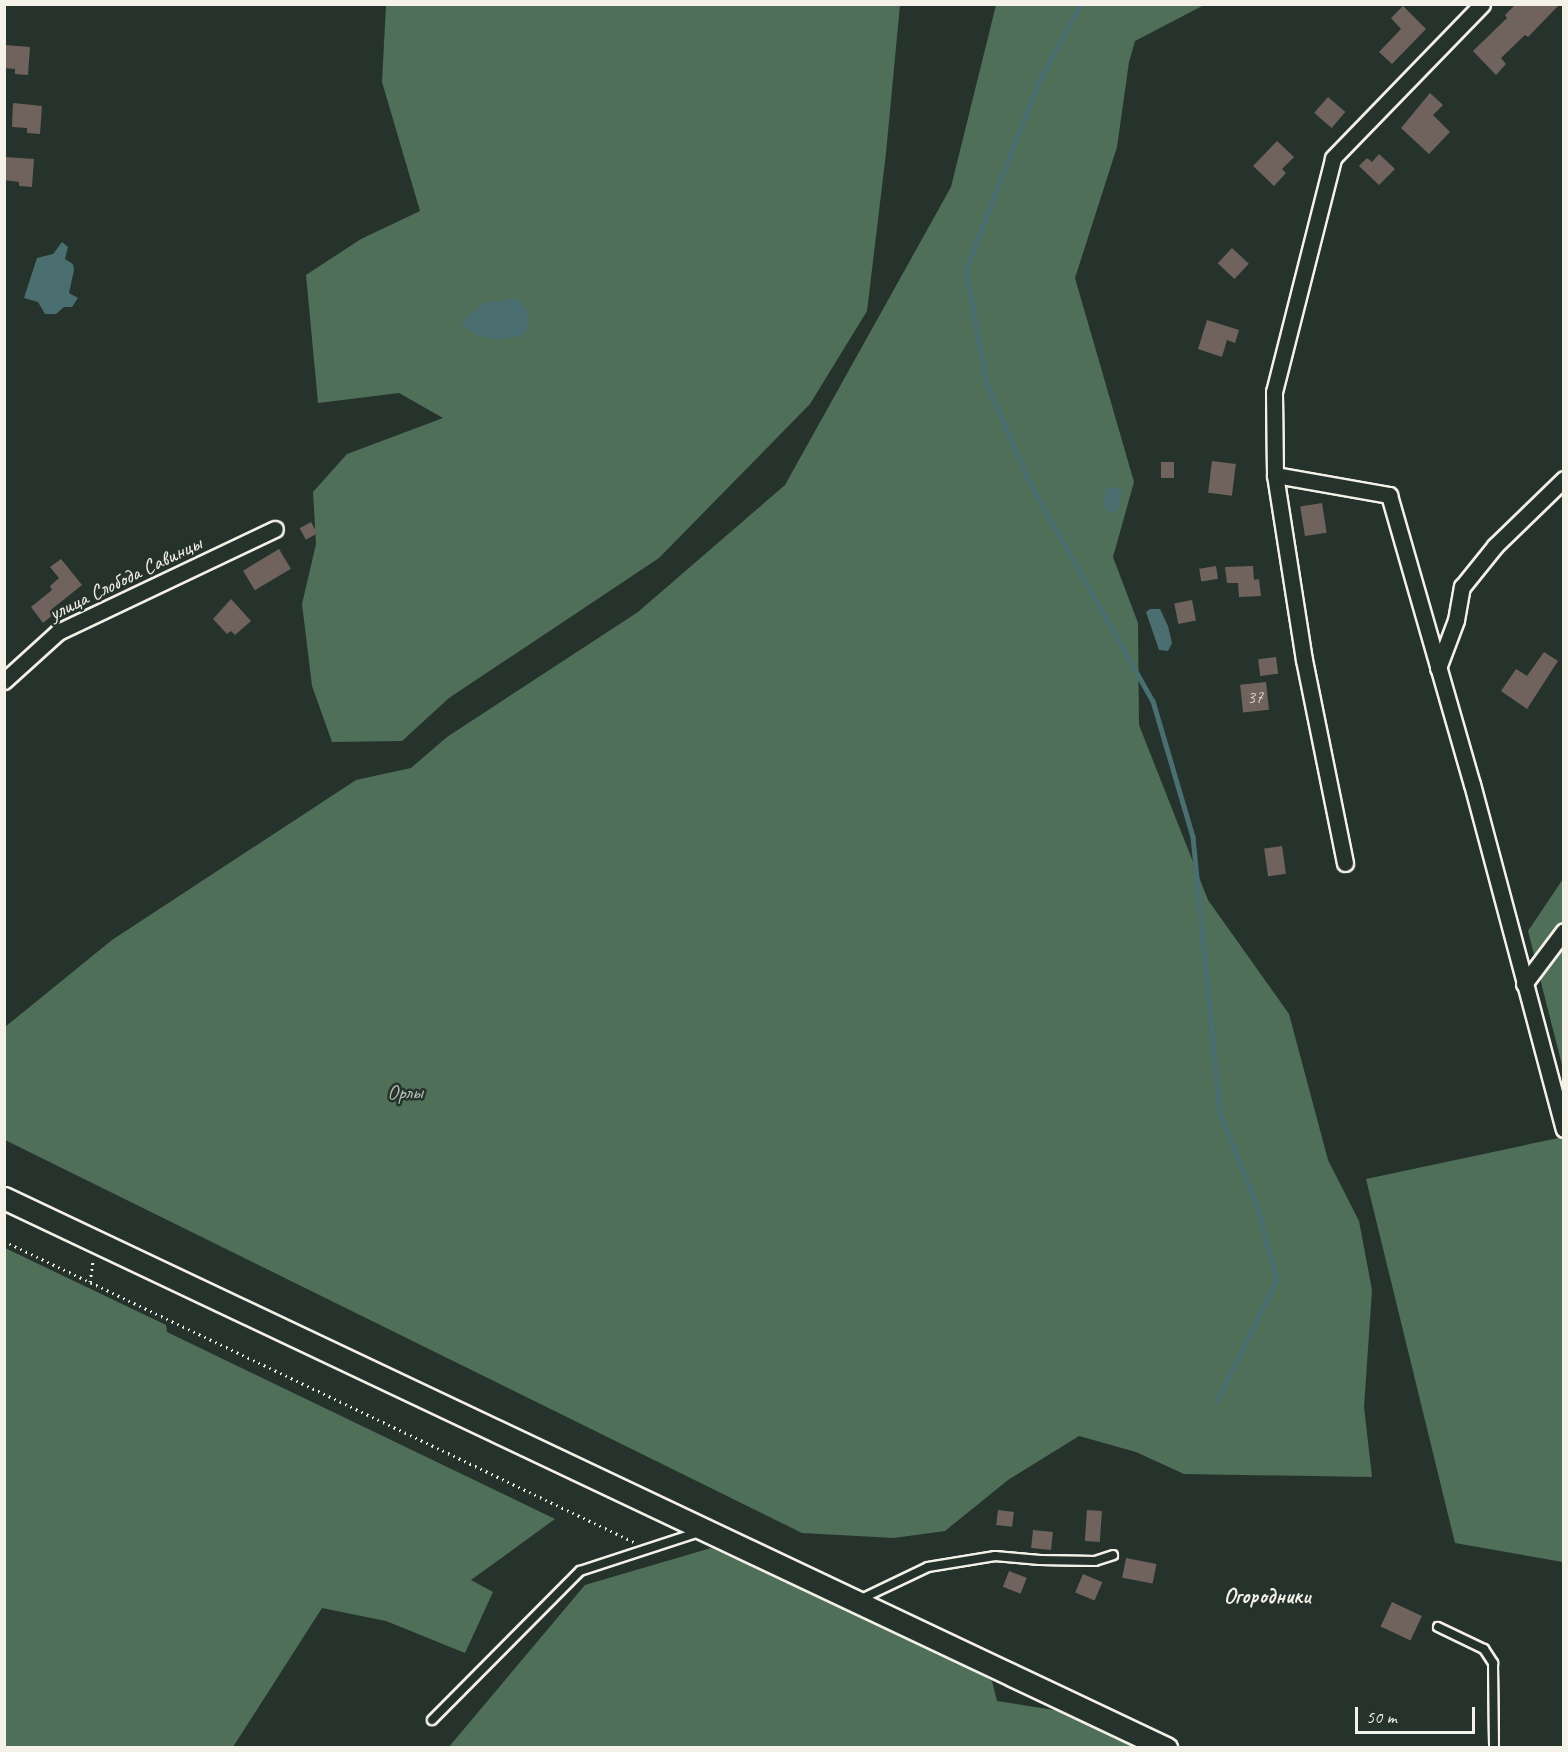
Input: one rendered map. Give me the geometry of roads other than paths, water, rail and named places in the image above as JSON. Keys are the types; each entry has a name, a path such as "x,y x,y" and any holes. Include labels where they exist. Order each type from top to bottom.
{"main road":[{"path":"4,1198 1166,1748"}],"street":[{"path":"1345,863 1304,660 1275,476 1274,392 1333,158 1482,4"},
{"path":"1275,476 1389,495 1563,1129"},
{"path":"1438,668 1456,620 1462,587 1495,546 1563,478"},
{"name":"улица Слобода Савинцы","path":"4,681 58,632 275,529"},
{"path":"1524,984 1563,931"}],"lane":[{"path":"432,1720 580,1571 706,1530"},
{"path":"856,1601 928,1567 995,1556 1095,1561 1113,1555"},
{"path":"1438,1626 1484,1649 1493,1663 1494,1748"}],"water":[{"path":"62,242 68,247 65,259 73,264 74,270 69,293 78,298 72,307 64,307 56,314 45,314 38,302 24,298 37,258 53,254"},
{"path":"518,298 528,312 529,328 521,336 497,340 476,335 464,327 462,321 484,303"},
{"path":"1117,487 1122,491 1118,509 1112,514 1105,508 1103,501 1108,488"},
{"path":"1150,609 1160,609 1168,626 1172,643 1168,651 1159,650 1146,612"}],"waterway":[{"path":"1081,4 1040,80 966,270 987,384 1030,483 1153,701 1193,837 1220,1112 1257,1206 1277,1280 1217,1401"}],"district":[{"name":"Огородники","path":"1267,1597"}],"park label":[{"name":"Орлы","path":"405,1092"}]}
